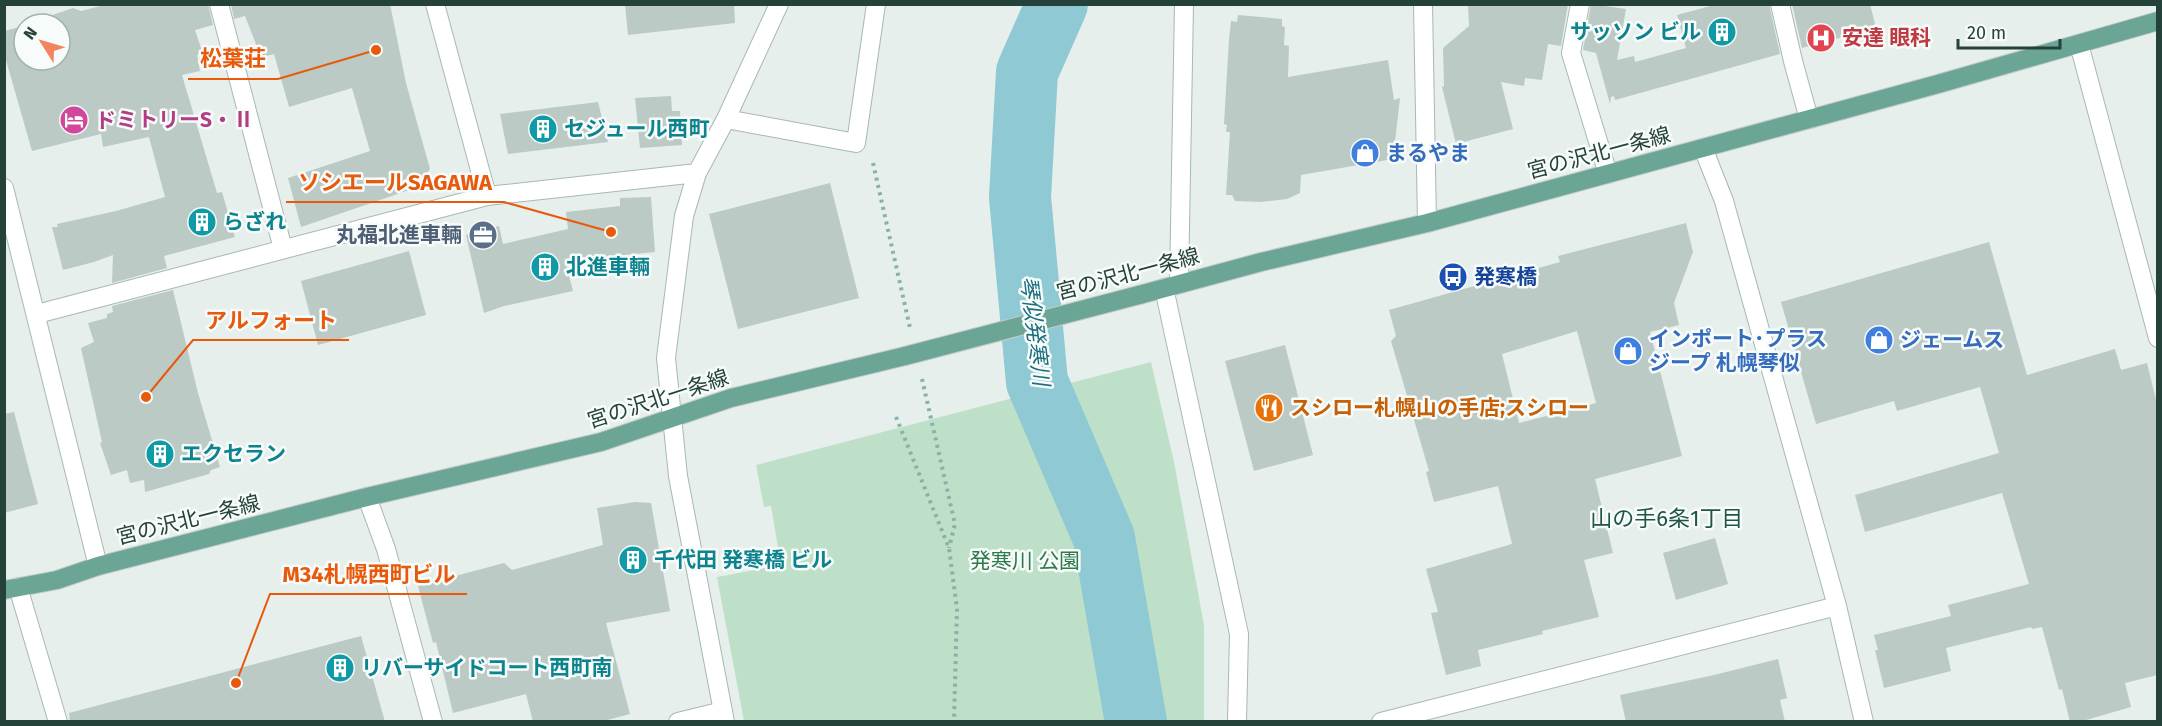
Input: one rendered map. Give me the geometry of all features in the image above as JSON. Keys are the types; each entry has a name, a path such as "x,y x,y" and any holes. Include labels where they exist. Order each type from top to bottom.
{"main road":[{"name":"宮の沢北一条線","path":"11,588 57,579 98,566 367,497 601,442 731,398 1427,223 2157,21"}],"street":[{"path":"219,4 283,249"},
{"path":"435,4 487,196"},
{"path":"678,722 724,716 678,476 666,358 684,216 697,173 726,119 779,4"},
{"path":"726,119 856,143 876,4"},
{"path":"1184,4 1171,286 1239,634 1237,722"},
{"path":"1423,4 1427,223"},
{"path":"1580,4 1571,53 1608,174"},
{"path":"1780,4 1809,119"},
{"path":"2079,44 2157,338"},
{"path":"1703,148 1724,201 1837,606 1864,722"},
{"path":"37,314 487,196 697,173"},
{"path":"4,188 98,566"},
{"path":"367,497 386,549 433,722"},
{"path":"11,588 58,722"},
{"path":"1381,722 1837,606"}],"path":[{"path":"896,417 949,548 957,609 954,722"}],"green space":[{"name":"発寒川 公園","path":"1151,362 1174,462 1204,625 1204,721 744,721 717,577 781,565 771,506 764,507 756,465"}],"building":[{"path":"108,4 208,4 213,25 195,30 203,54 197,55 200,71 182,75 217,193 222,192 235,237 164,256 167,268 112,283 113,255 63,270 52,227 165,197 149,137 103,147 101,134 32,151 4,53 4,31 12,29 12,72 72,72 72,12 61,12 73,8 81,11"},
{"path":"231,4 390,4 406,83 430,169 415,188 301,227 288,178 370,151 352,88 289,107 274,54 261,57 245,16 234,19"},
{"path":"625,4 734,4 735,23 628,35"},
{"path":"1468,4 1568,4 1561,46 1548,44 1542,80 1525,78 1524,86 1501,82 1513,129 1456,144 1442,87 1444,86 1443,48 1469,26"},
{"path":"1591,4 1626,9 1617,60 1634,56 1635,62 1686,48 1677,15 1718,4 1769,4 1780,54 1615,100 1614,96 1611,97 1610,104 1596,53 1583,50"},
{"path":"1792,4 1870,4 1876,28 1802,48"},
{"path":"1238,15 1282,19 1282,26 1285,27 1284,45 1289,46 1288,77 1388,60 1394,100 1400,98 1393,159 1301,175 1300,193 1287,199 1260,202 1235,201 1232,195 1226,195 1230,132 1226,132 1227,125 1224,124 1229,39 1231,21 1237,22"},
{"path":"671,96 672,111 680,111 682,145 640,148 635,98"},
{"name":"セジュール西町","path":"598,102 608,142 508,154 500,114"},
{"path":"830,183 859,298 738,329 709,214"},
{"path":"651,197 655,252 565,261 573,291 504,306 484,313 466,235 499,226 503,244 568,229 566,212 620,206 620,198"},
{"path":"1686,223 1693,252 1674,303 1679,325 1650,332 1682,456 1595,479 1613,553 1584,560 1599,617 1478,650 1481,666 1446,675 1431,613 1438,612 1426,569 1512,544 1498,486 1434,502 1426,472 1429,471 1391,341 1396,336 1389,310 1560,262 1558,256","holes":["1577,331 1596,403 1519,423 1502,354"]},
{"path":"1989,242 2027,375 2115,349 2121,370 2147,363 2157,404 2157,675 2125,683 2131,707 2079,722 2070,722 2042,627 2032,629 2031,627 1946,648 1951,671 1884,688 1874,635 1951,616 1948,605 2029,584 2002,493 1865,532 1855,495 1999,453 1980,387 1897,411 1894,401 1816,424 1781,302"},
{"path":"409,251 426,315 318,345 301,281"},
{"path":"173,290 198,393 220,467 211,470 209,474 145,492 144,480 130,483 127,470 111,475 100,443 102,442 81,348 94,342 88,323 107,318 107,314 113,312 112,306"},
{"name":"スシロー札幌山の手店;スシロー","path":"1285,345 1313,455 1254,471 1225,361"},
{"path":"14,412 38,504 4,513 4,414"},
{"path":"635,502 651,503 670,611 606,623 630,714 600,722 533,722 526,694 453,713 436,642 433,643 418,586 504,563 512,570 603,545 597,508"},
{"path":"1715,538 1728,584 1676,600 1663,553"},
{"path":"361,636 385,722 70,722 69,713"},
{"path":"1778,659 1787,698 1780,700 1785,722 1626,722 1620,695"}],"waterway":[{"name":"琴似発寒川","path":"1057,4 1027,72 1020,197 1037,382 1104,538 1136,722"}],"place":[{"name":"サッソン ビル","path":"1722,32"},
{"name":"安達 眼科","path":"1821,38"},
{"name":"松葉荘","path":"376,50"},
{"name":"ドミトリーS・Ⅱ","path":"74,120"},
{"name":"セジュール西町","path":"543,129"},
{"name":"まるやま","path":"1365,153"},
{"name":"らざれ","path":"202,222"},
{"name":"ソシエールSAGAWA","path":"611,232"},
{"name":"丸福北進車輛","path":"483,235"},
{"name":"北進車輛","path":"545,267"},
{"name":"発寒橋","path":"1453,277"},
{"name":"ジェームス","path":"1879,340"},
{"name":"インポート･プラス ジープ 札幌琴似","path":"1628,351"},
{"name":"アルフォート","path":"146,397"},
{"name":"スシロー札幌山の手店;スシロー","path":"1269,408"},
{"name":"エクセラン","path":"160,454"},
{"name":"千代田 発寒橋 ビル","path":"633,560"},
{"name":"リバーサイドコート西町南","path":"340,668"},
{"name":"M34札幌西町ビル","path":"236,683"}],"district":[{"name":"山の手6条1丁目","path":"1667,518"}]}
